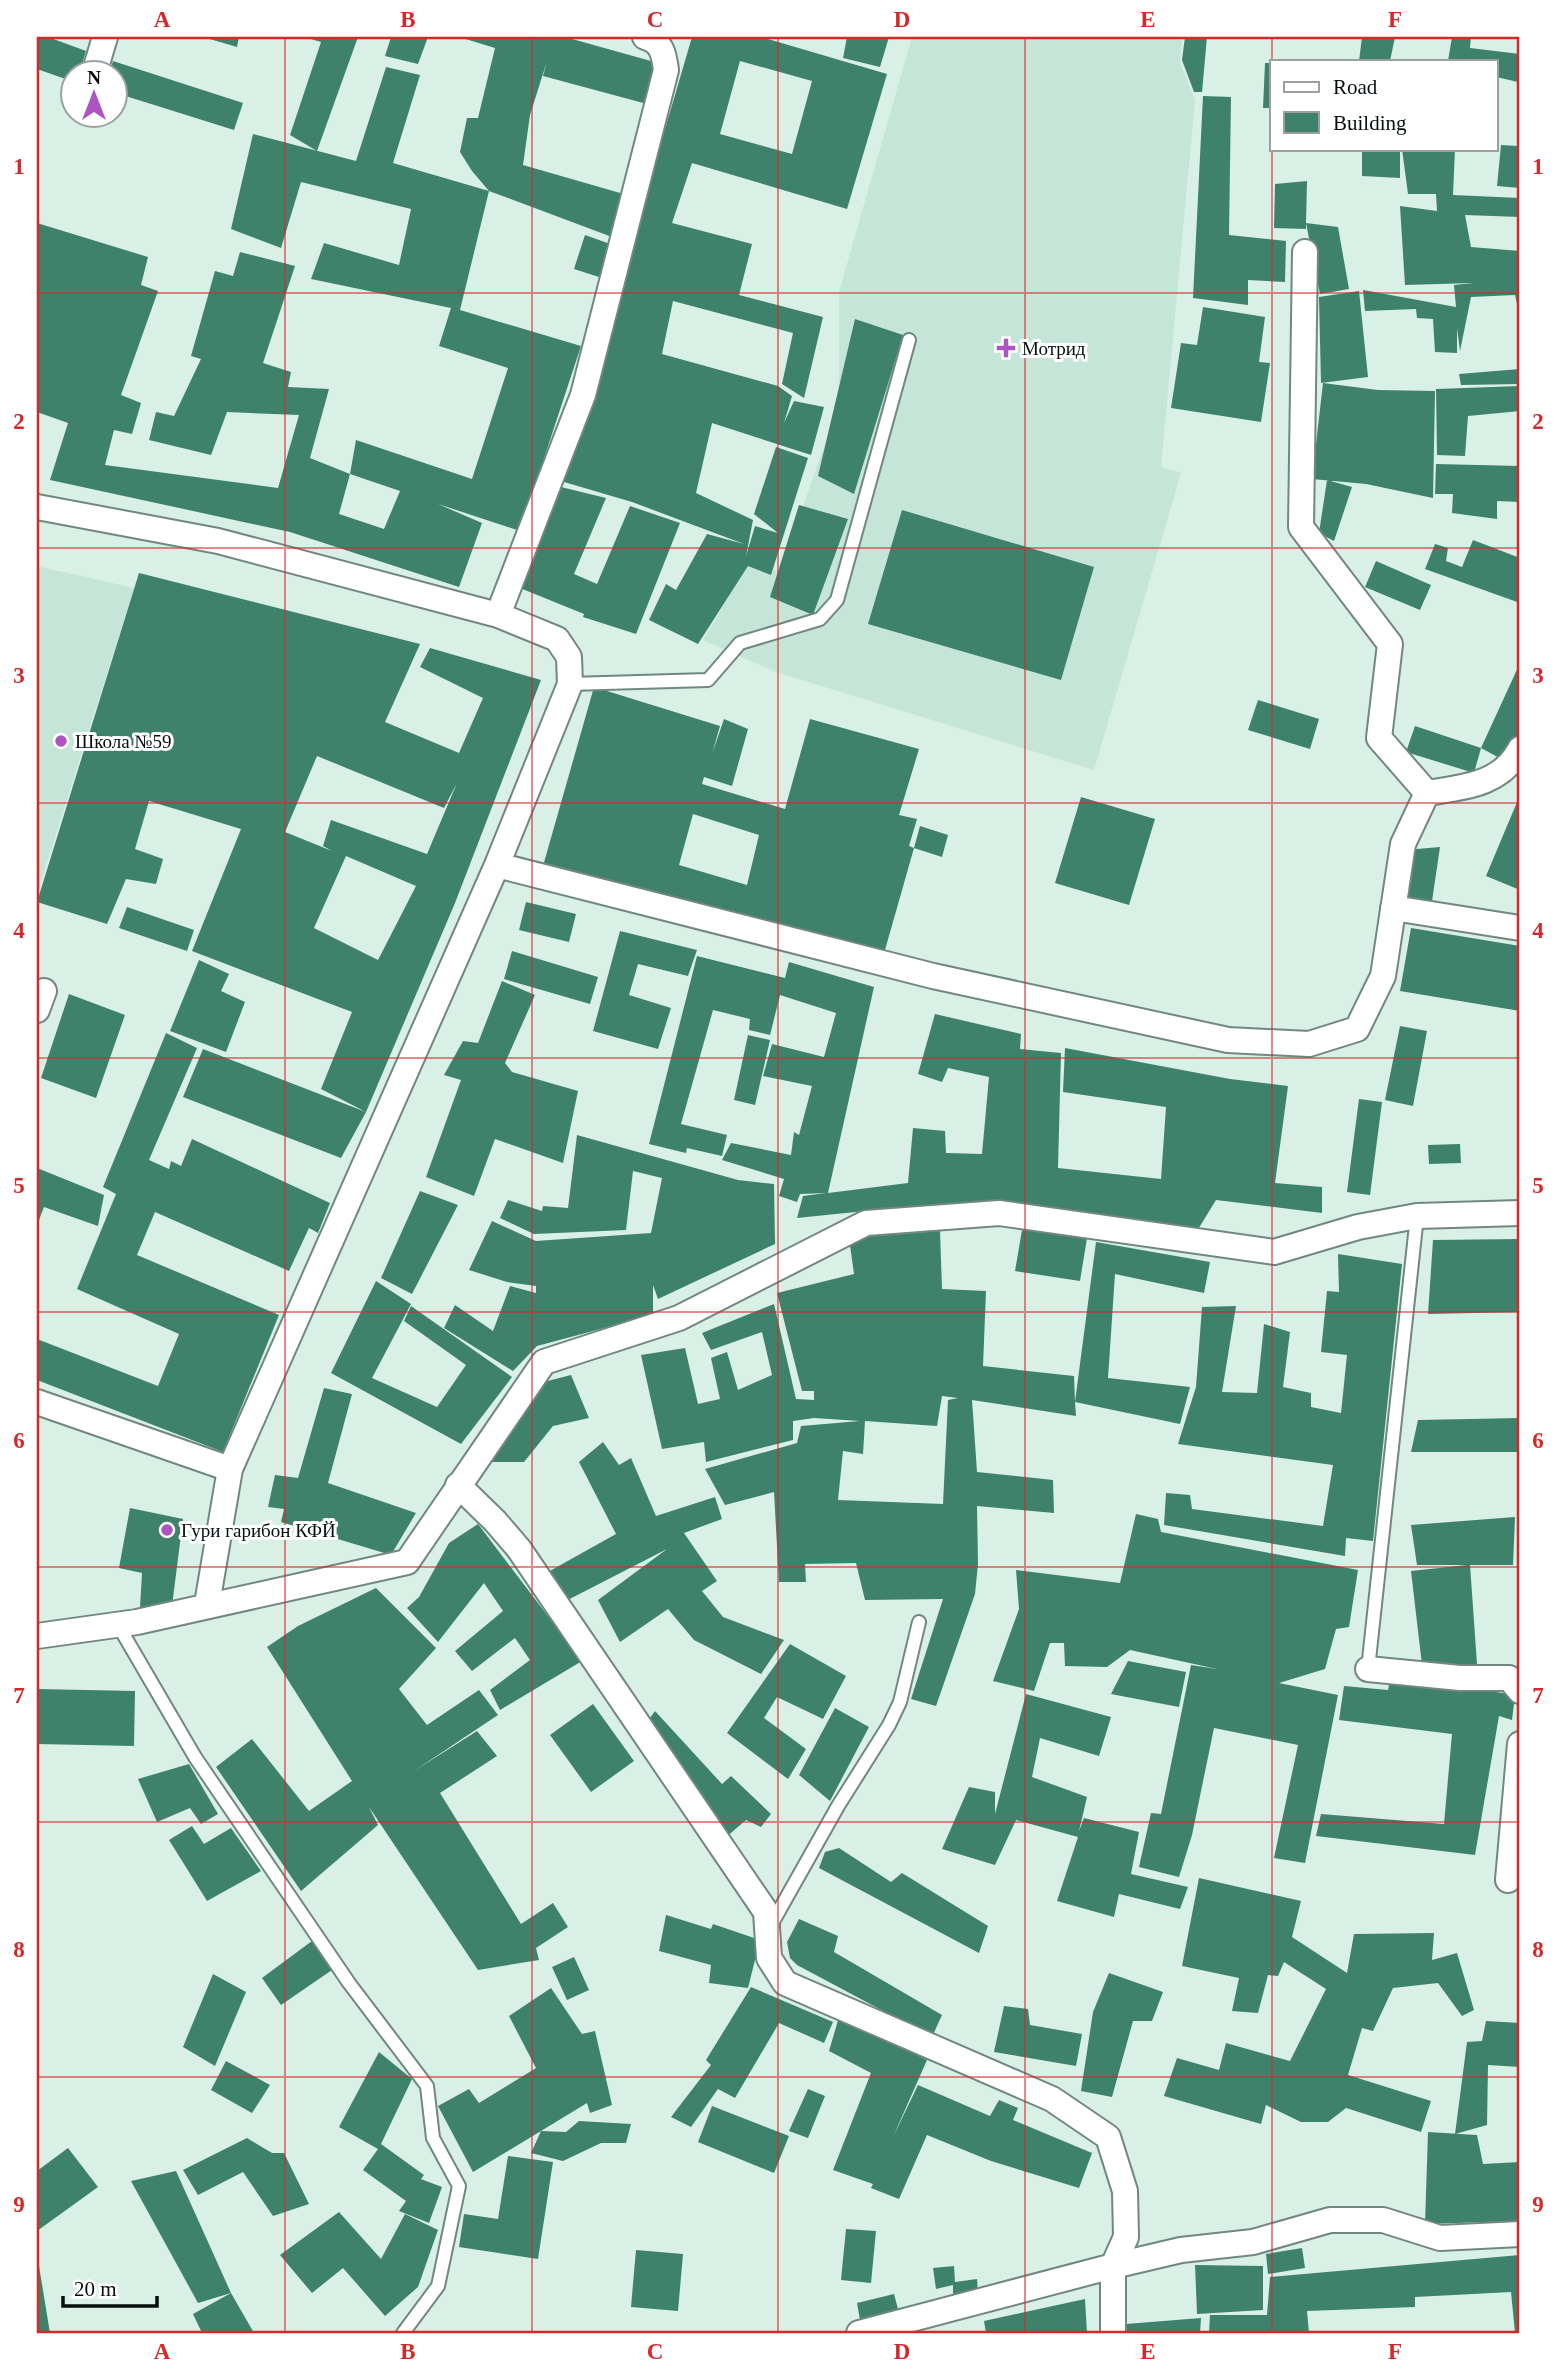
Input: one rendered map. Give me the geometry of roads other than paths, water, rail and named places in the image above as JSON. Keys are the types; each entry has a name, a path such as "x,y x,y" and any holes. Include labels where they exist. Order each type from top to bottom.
{"street":[{"path":"98,60 105,37"},
{"path":"498,615 583,395 663,83 666,70 664,52 653,39 645,37"},
{"path":"1305,252 1301,527 1390,644 1379,738 1427,793"},
{"path":"37,507 218,541 498,615 557,639 569,657 570,684 497,865 230,1469 206,1604"},
{"path":"1427,793 1480,785 1511,766 1520,748"},
{"path":"497,865 946,979 1228,1040 1309,1044 1357,1029 1383,976 1403,844 1427,793"},
{"path":"1394,908 1520,928"},
{"path":"37,1636 118,1625 407,1562 544,1362 679,1318 866,1223 999,1213 1274,1252 1358,1227 1418,1216 1520,1213"},
{"path":"37,1402 230,1469"},
{"path":"458,1485 519,1549 766,1912 769,1958 785,1983 1052,2099 1108,2137 1125,2191 1126,2237 1113,2266 1113,2333"},
{"path":"1368,1669 1460,1678 1509,1678 1520,1691"},
{"path":"1507,1880 1520,1744"},
{"path":"859,2333 1113,2266 1181,2250 1253,2242 1330,2220 1383,2220 1440,2238 1520,2234"}],"lane":[{"path":"570,684 708,680 740,643 820,619 837,600 909,340"},
{"path":"1368,1669 1418,1216"},
{"path":"768,1931 838,1806 889,1725 900,1702 919,1622"},
{"path":"118,1625 195,1757 349,1983 427,2086 433,2138 459,2186 438,2286 403,2333"}],"place":[{"name":"Мотрид","path":"1006,348"},
{"name":"Школа №59","path":"61,741"},
{"name":"Гури гарибон КФЙ","path":"167,1530"}]}
